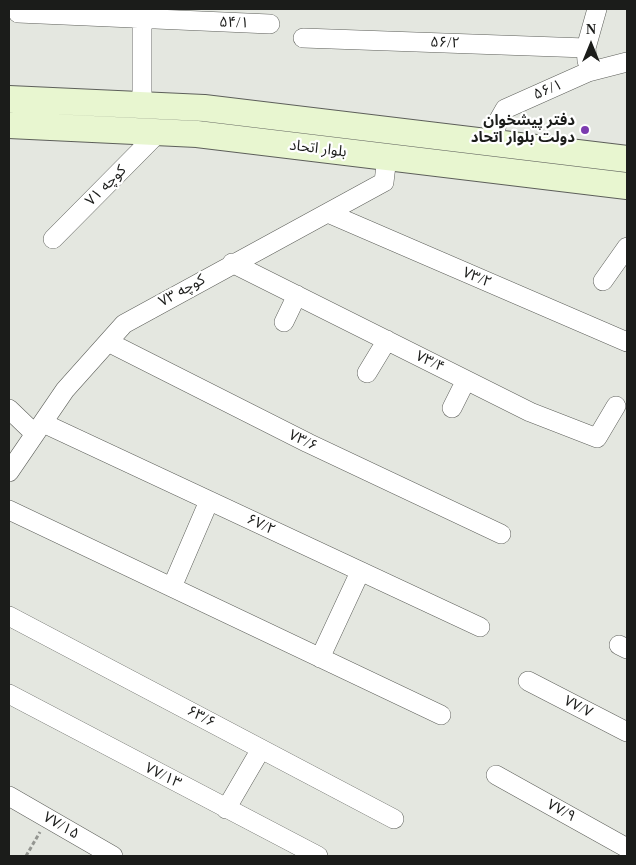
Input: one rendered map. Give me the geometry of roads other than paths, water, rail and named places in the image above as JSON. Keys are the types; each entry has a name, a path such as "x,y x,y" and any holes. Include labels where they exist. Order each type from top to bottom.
{"main road":[{"name":"بلوار اتحاد","path":"9,100 204,108 627,159"},
{"name":"بلوار اتحاد","path":"9,125 197,134 627,186"}],"street":[{"path":"588,72 586,48 598,9"},
{"name":"۵۴/۱","path":"16,15 142,19 181,15 270,24"},
{"path":"142,19 142,104"},
{"name":"۵۶/۲","path":"303,38 586,48"},
{"name":"۵۶/۱","path":"493,144 496,123 505,109 588,72 627,62"},
{"name":"کوچه ۷۱","path":"53,239 160,132"},
{"name":"کوچه ۷۳","path":"9,472 65,390 124,324 232,263 384,182 387,157"},
{"name":"۷۳/۲","path":"328,213 627,342"},
{"path":"603,280 627,246"},
{"name":"۷۳/۴","path":"232,263 530,412 597,438 616,406"},
{"path":"284,322 297,295"},
{"path":"367,373 387,340"},
{"name":"۷۳/۶","path":"108,342 308,443 501,534"},
{"path":"452,408 466,380"},
{"name":"۶۷/۲","path":"9,409 39,428 209,501 480,627"},
{"path":"172,587 209,501"},
{"path":"9,510 441,715"},
{"path":"320,658 360,572"},
{"name":"۶۳/۶","path":"9,616 394,819"},
{"name":"۷۷/۷","path":"528,681 627,732"},
{"name":"۷۷/۱۳","path":"9,694 318,856"},
{"path":"226,808 261,749"},
{"name":"۷۷/۹","path":"496,775 627,848"},
{"name":"۷۷/۱۵","path":"9,796 112,856"}],"place":[{"name":"دفتر پیشخوان دولت بلوار اتحاد","path":"585,130"}]}
